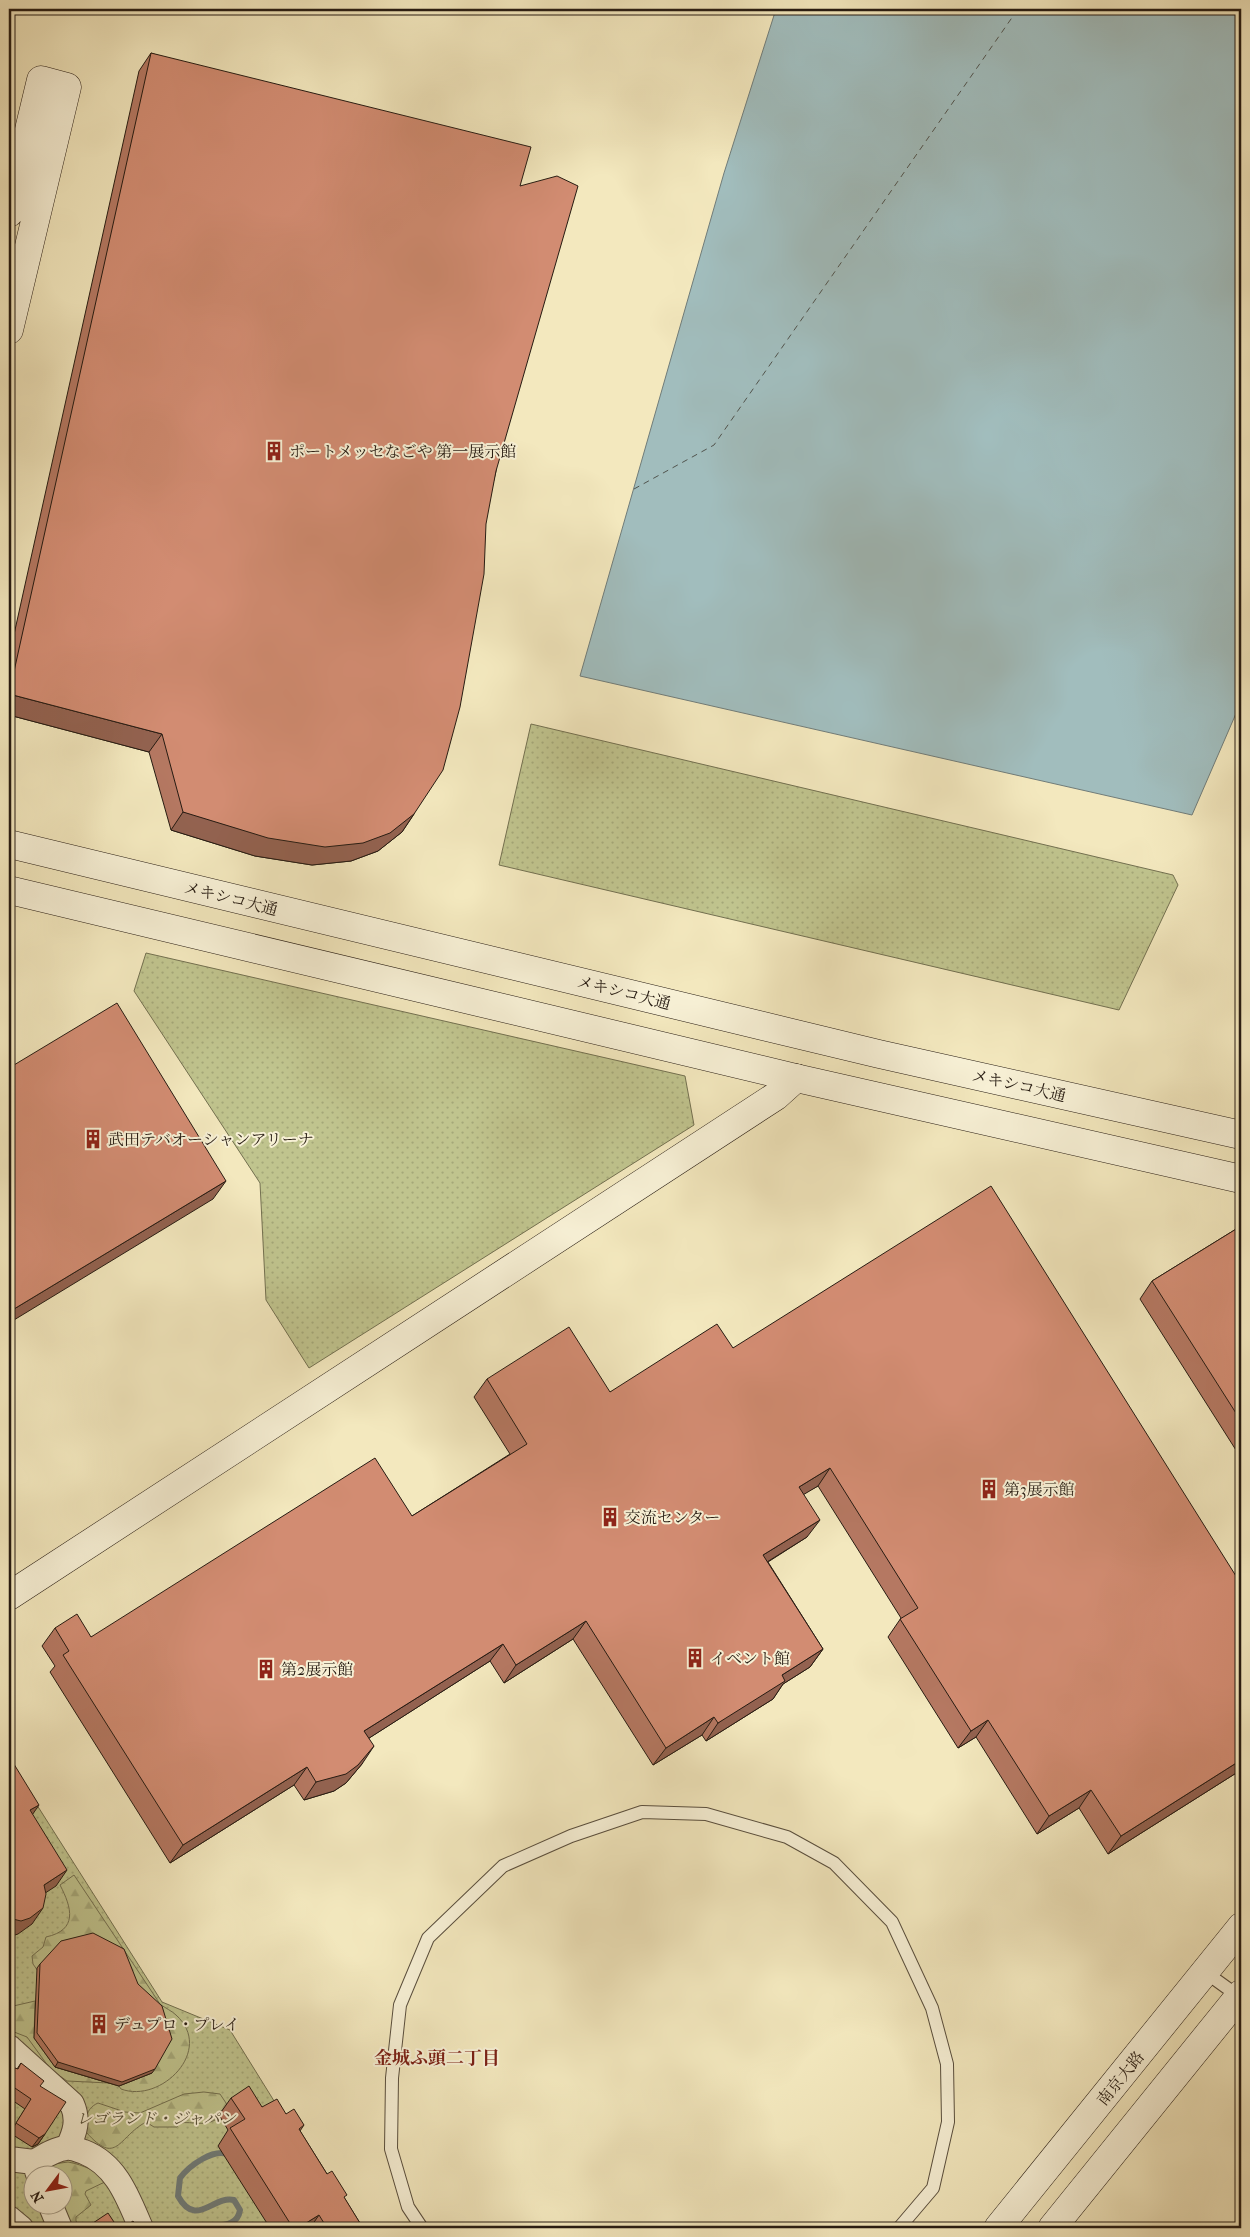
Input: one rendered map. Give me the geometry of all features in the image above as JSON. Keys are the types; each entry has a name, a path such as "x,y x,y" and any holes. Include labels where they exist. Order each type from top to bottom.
{"street":[{"path":"9,213 41,80 67,87 9,330"},
{"name":"メキシコ大通","path":"9,844 879,1054 1241,1135"},
{"path":"9,890 796,1078 1241,1179"},
{"path":"9,1596 776,1096 796,1078"},
{"name":"南京大路","path":"998,2228 1241,1927"},
{"path":"1052,2228 1241,1996"},
{"path":"9,2048 72,2104 76,2114 76,2130 68,2148 42,2164"},
{"path":"68,2148 95,2157 106,2165 129,2200 141,2228"},
{"path":"9,2159 24,2164"},
{"path":"54,2214 60,2228"},
{"path":"9,2218 21,2228"}],"lane":[{"path":"422,2228 408,2207 391,2149 392,2078 400,2005 428,1938 503,1866 571,1836 642,1812 706,1814 787,1837 834,1863 892,1922 932,2008 947,2064 948,2122 933,2188 899,2228"},
{"path":"1205,1972 1241,1996"}],"green space":[{"path":"531,724 1173,875 1178,885 1119,1010 499,865"},
{"path":"146,953 685,1076 694,1125 309,1368 266,1300 260,1183 134,991"},
{"name":"レゴランド・ジャパン","path":"9,1761 162,2002 230,2030 353,2228 9,2228"},
{"name":"デュプロ・プレイ","path":"74,1875 160,2004 176,2015 186,2029 189,2043 186,2058 178,2071 152,2089 136,2092 121,2089 33,1964 32,1956 43,1947 46,1937 56,1934 68,1924 69,1910 60,1885"},
{"path":"35,2001 34,2038 55,2067 109,2083 67,2081 51,2070 27,2037 9,2030 9,2007"},
{"path":"204,2092 220,2094 228,2106 215,2115 217,2119 208,2123 179,2123 177,2127 154,2127 146,2122 117,2146 111,2148 96,2142 86,2132 88,2111 98,2103 125,2112 140,2113 184,2094"},
{"path":"74,2163 111,2179 86,2191 85,2194 91,2205 76,2217 80,2228 66,2228 64,2214 72,2214 72,2164 54,2164"}],"water":[{"path":"776,9 1241,9 1241,702 1192,815 580,676 724,173"}],"building":[{"name":"ポートメッセなごや 第一展示館","path":"151,53 531,147 520,186 557,176 578,186 496,471 486,524 484,574 460,707 443,770 414,814 390,833 363,843 325,847 268,838 183,812 162,734 9,694"},
{"name":"武田テバオーシャンアリーナ","path":"117,1003 226,1181 9,1312 9,1068"},
{"path":"991,1186 1241,1584 1241,1760 1121,1836 1091,1790 1049,1816 988,1720 971,1731 900,1619 918,1608 830,1468 799,1487 820,1520 763,1555 823,1649 782,1675 785,1681 718,1723 714,1717 666,1748 586,1621 516,1665 503,1644 364,1731 374,1746 358,1765 346,1774 316,1782 307,1767 183,1845 63,1655 69,1651 55,1628 77,1614 91,1637 375,1458 412,1516 527,1444 487,1379 569,1327 610,1392 717,1324 733,1348"},
{"path":"1241,1226 1241,1421 1152,1281"},
{"path":"9,1756 39,1805 30,1810 67,1870 44,1885 46,1894 43,1908 30,1918 21,1921 9,1918"},
{"name":"デュプロ・プレイ","path":"93,1933 124,1949 138,1984 162,2006 172,2039 155,2069 122,2082 58,2062 37,2033 40,1964 61,1941"},
{"path":"21,2063 44,2081 40,2086 66,2102 45,2134 39,2138 16,2123 31,2099 9,2084 9,2066 18,2069"},
{"path":"249,2086 262,2107 277,2099 286,2114 294,2109 304,2125 299,2129 327,2174 332,2171 347,2195 344,2197 363,2228 327,2228 319,2215 298,2228 293,2228 230,2128 245,2119 231,2098"},
{"path":"108,2213 118,2228 96,2228 93,2223"},
{"path":"133,2221 138,2228 123,2228"}],"waterway":[{"path":"202,2228 231,2223 238,2216 240,2210 234,2200 226,2200 205,2208 191,2210 178,2196 180,2178 189,2168 202,2159 217,2154 224,2153 230,2155"}],"ferry route":[{"path":"634,489 714,445 1018,9"}],"place":[{"name":"ポートメッセなごや 第一展示館","path":"274,451"},
{"name":"武田テバオーシャンアリーナ","path":"93,1139"},
{"name":"第3展示館","path":"989,1489"},
{"name":"交流センター","path":"610,1517"},
{"name":"イベント館","path":"695,1658"},
{"name":"第2展示館","path":"266,1669"},
{"name":"デュプロ・プレイ","path":"99,2024"}],"district":[{"name":"金城ふ頭二丁目","path":"437,2058"}]}
